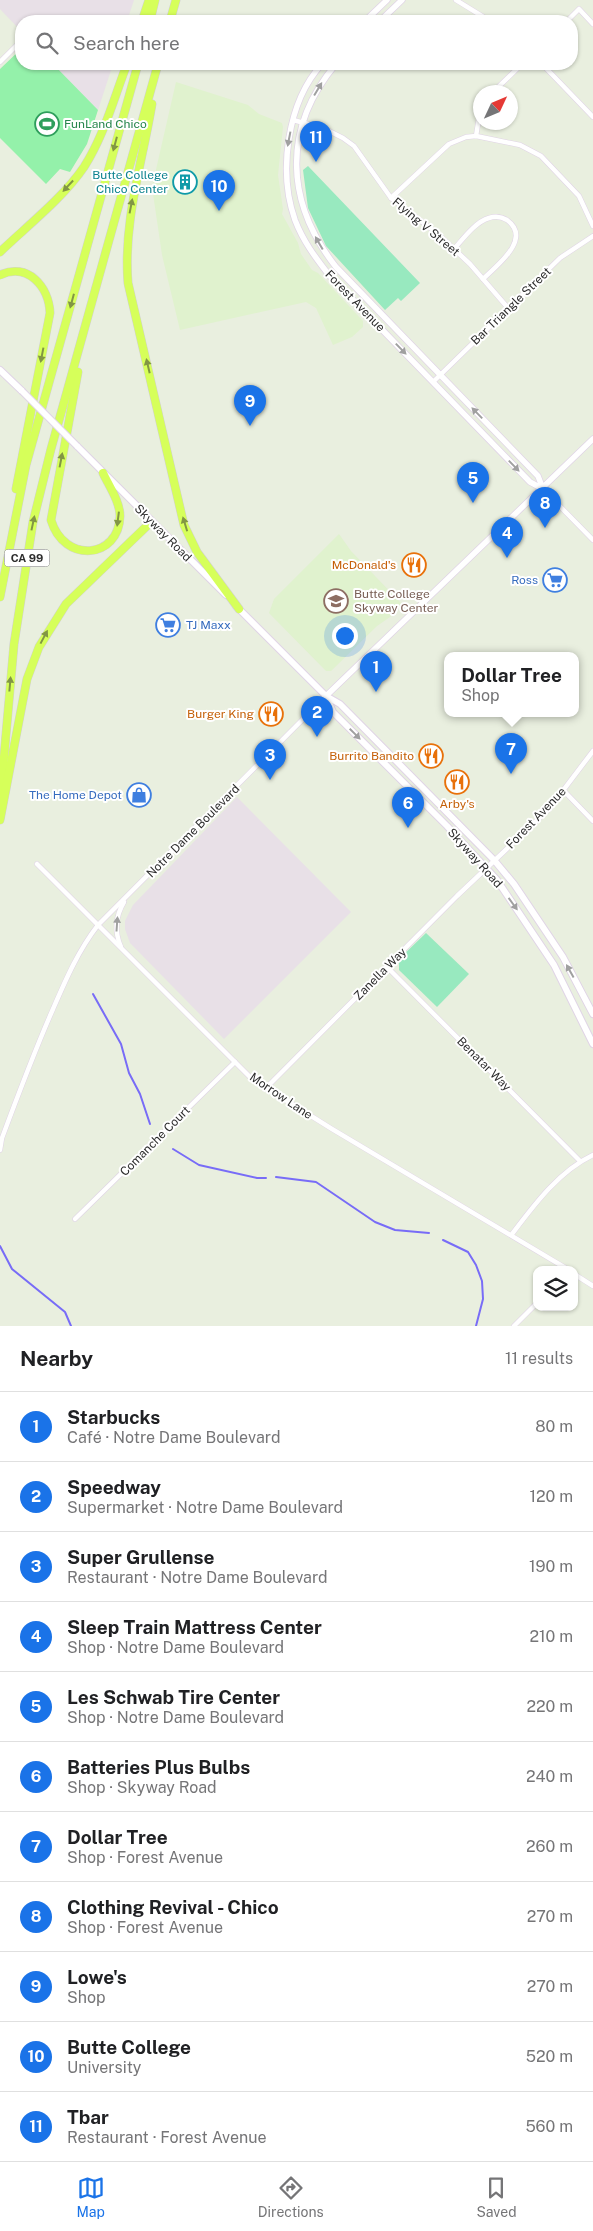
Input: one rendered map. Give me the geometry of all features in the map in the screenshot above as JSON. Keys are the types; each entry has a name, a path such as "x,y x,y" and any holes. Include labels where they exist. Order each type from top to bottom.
{"highway":[{"path":"144,15 150,0"},
{"path":"151,15 155,0"},
{"path":"172,15 176,0"},
{"path":"0,252 71,184 84,166 106,121 125,70"},
{"name":"CA 99","path":"0,596 14,516 26,465 136,70"},
{"name":"CA 99","path":"0,802 14,644 33,522 51,449 157,70"},
{"path":"158,70 130,214 126,254 128,283 184,525 197,552 239,609"},
{"path":"0,275 16,272 30,276 38,281 46,290 50,302 50,313 17,479 14,516"},
{"path":"87,320 51,520 57,535 72,548 82,551 98,549 106,544 117,528 120,518 119,509 103,474"},
{"path":"0,820 27,679 39,647 66,604 151,522"}],"main road":[{"name":"Skyway Road","path":"0,370 326,696 340,704 494,860 538,918 593,1014"},
{"name":"Skyway Road","path":"326,696 333,712 447,826 485,868 530,927 554,965 593,1044"}],"street":[{"path":"371,15 387,0"},
{"path":"386,15 402,0"},
{"path":"456,0 480,15"},
{"path":"572,15 579,9 593,24"},
{"path":"0,62 15,46"},
{"name":"Forest Avenue","path":"318,70 308,84 293,120 287,147 288,194 303,238 329,275 530,482 542,489 593,540"},
{"name":"Forest Avenue","path":"332,70 316,92 303,123 296,160 302,206 310,228 322,249 336,267 538,476 542,489"},
{"path":"500,85 516,70"},
{"path":"548,70 593,116"},
{"name":"Flying V Street","path":"293,120 323,128 354,146 391,198 438,234 454,249 508,308"},
{"path":"476,136 477,130"},
{"path":"391,198 448,144 466,137 476,136 520,145 541,156 579,196 593,226"},
{"path":"454,249 481,222 489,218 496,216 505,218 512,224 515,230 514,247 483,279"},
{"name":"Bar Triangle Street","path":"433,382 560,258 593,236"},
{"name":"Notre Dame Boulevard","path":"0,1150 2,1138 28,1065 67,975 80,949 98,925 326,696 593,439"},
{"name":"Forest Avenue","path":"494,860 548,809 564,791 593,751"},
{"path":"564,791 593,821"},
{"name":"Zanella Way","path":"266,1089 494,860"},
{"name":"Morrow Lane","path":"37,864 235,1062 266,1089 429,1187 512,1234 562,1266"},
{"path":"123,950 118,940 116,927 118,913 126,898"},
{"name":"Benatar Way","path":"387,967 580,1161"},
{"name":"Comanche Court","path":"75,1219 235,1062"},
{"path":"512,1234 534,1205 580,1161 593,1155"},
{"path":"578,1277 593,1286"},
{"path":"514,1326 533,1307"}],"shaded area":[{"path":"0,0 134,0 129,15 15,15 15,25 0,9"},
{"path":"59,70 111,70 98,110"},
{"path":"176,82 248,105 259,114 282,123 278,175 283,209 282,214 298,243 301,254 312,270 318,273 363,321 363,327 352,337 333,345 316,308 306,302 180,330 162,255 152,187"},
{"name":"Butte College Skyway Center","path":"339,534 351,551 401,603 399,608 390,617 377,626 331,671 326,671 269,613 274,599"},
{"path":"237,797 351,912 224,1039 130,943 125,929 125,921 133,905"}],"green space":[{"name":"FunLand Chico","path":"15,55 15,70 59,70 98,110 87,144 70,172 60,169 46,184 0,138 0,69"},
{"path":"308,166 420,283 401,301 398,298 385,310 326,246 308,208 303,170"},
{"path":"426,933 469,974 437,1007 399,970 399,959"}],"waterway":[{"path":"93,994 121,1044 129,1073 140,1094 150,1124"},
{"path":"173,1149 199,1165 257,1178 266,1178"},
{"path":"276,1177 316,1182 375,1222 395,1230 429,1233"},
{"path":"443,1240 468,1252 476,1265 482,1281 483,1299 476,1326"},
{"path":"0,1246 12,1269 65,1312 71,1326"}],"place":[{"name":"FunLand Chico","path":"47,124"},
{"name":"Tbar","path":"316,162"},
{"name":"Butte College Chico Center","path":"185,182"},
{"name":"Butte College","path":"219,211"},
{"name":"Lowe's","path":"250,426"},
{"name":"Les Schwab Tire Center","path":"473,503"},
{"name":"Clothing Revival - Chico","path":"545,528"},
{"name":"Sleep Train Mattress Center","path":"507,558"},
{"name":"McDonald's","path":"414,565"},
{"name":"Ross","path":"555,580"},
{"name":"Butte College Skyway Center","path":"336,601"},
{"name":"TJ Maxx","path":"168,625"},
{"name":"Starbucks","path":"376,692"},
{"name":"Burger King","path":"271,714"},
{"name":"Speedway","path":"317,737"},
{"name":"Burrito Bandito","path":"431,756"},
{"name":"Dollar Tree","path":"511,774"},
{"name":"Super Grullense","path":"270,780"},
{"name":"Arby's","path":"457,782"},
{"name":"The Home Depot","path":"139,795"},
{"name":"Batteries Plus Bulbs","path":"408,828"}]}
